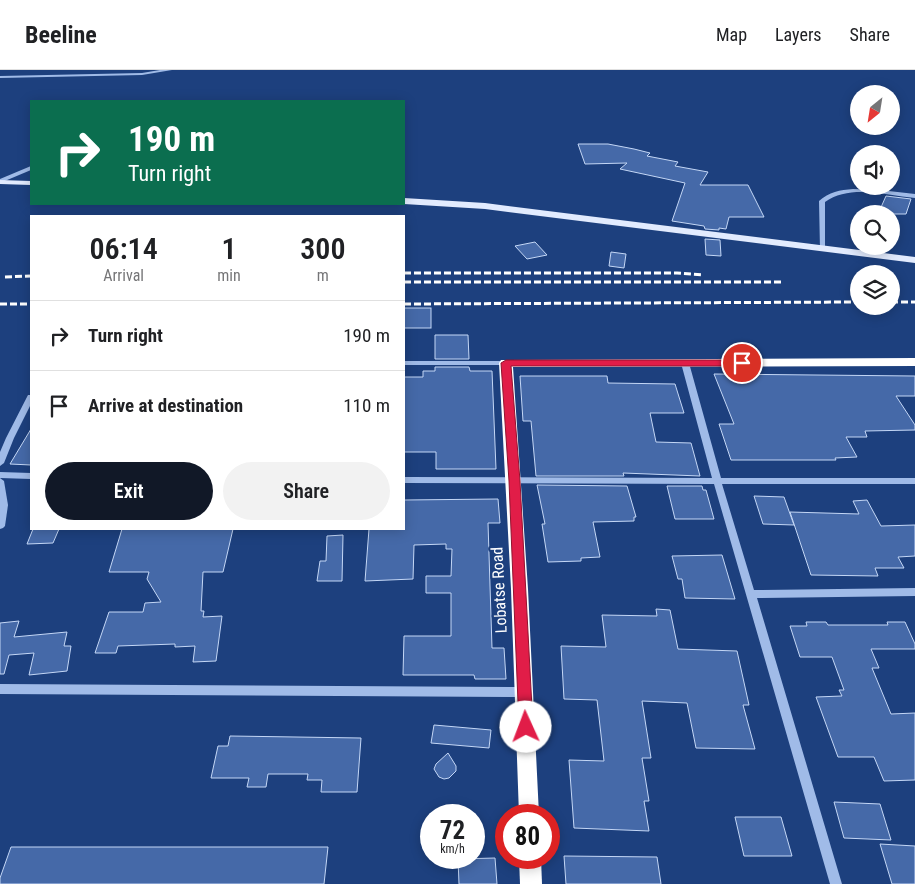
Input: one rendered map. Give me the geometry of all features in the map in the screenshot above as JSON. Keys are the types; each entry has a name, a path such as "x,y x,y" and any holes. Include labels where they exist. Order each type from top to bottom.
{"highway":[{"path":"506,363 915,362"},
{"name":"Lobatse Road","path":"506,363 525,692 528,804"},
{"path":"530,869 530,884"}],"main road":[{"path":"0,181 30,183"},
{"path":"405,201 485,206 915,260"}],"street":[{"path":"0,78 142,74 170,70"},
{"path":"0,181 30,168"},
{"path":"822,249 822,201 826,197 842,191 915,196"},
{"path":"405,364 506,363"},
{"path":"685,363 716,480 836,884"},
{"path":"0,463 10,438 30,399"},
{"path":"0,475 30,476"},
{"path":"405,480 915,481"},
{"path":"0,481 3,505 0,526"},
{"path":"750,594 915,592"},
{"path":"0,689 525,692"}],"building":[{"path":"578,144 608,144 634,149 650,153 647,156 678,162 675,166 708,172 700,185 748,185 764,217 729,217 726,229 719,228 719,230 705,229 704,226 672,221 685,183 620,169 627,163 585,164"},
{"path":"886,196 911,199 906,214 900,214 900,205 882,205"},
{"path":"705,239 720,240 721,256 706,255"},
{"path":"535,242 547,255 527,259 515,246"},
{"path":"611,252 626,254 624,268 609,266"},
{"path":"405,308 431,308 431,328 405,328"},
{"path":"435,335 468,335 469,359 435,359"},
{"path":"435,367 469,367 470,371 492,371 496,469 436,469 436,452 405,452 405,377 423,377 423,371 435,371"},
{"path":"714,374 915,376 915,396 896,396 915,425 915,430 865,431 867,437 846,437 857,457 835,458 836,460 731,460 719,424 734,424"},
{"path":"520,376 607,376 608,383 675,384 684,413 650,413 656,442 691,443 700,476 623,473 624,476 536,476 531,421 523,421"},
{"path":"30,431 30,465 10,464"},
{"path":"537,485 627,486 636,517 634,517 634,521 593,522 600,557 581,558 581,561 548,562 542,524 545,524"},
{"path":"667,486 702,486 703,490 706,490 714,519 675,519"},
{"path":"754,496 784,497 794,525 763,524"},
{"path":"498,499 500,523 488,523 492,648 504,648 506,679 475,679 474,675 403,675 404,636 451,636 451,593 426,593 426,576 451,576 452,549 446,549 446,544 414,545 413,579 365,581 369,530 405,530 405,500"},
{"path":"867,500 881,526 915,525 915,556 898,557 904,568 875,568 878,576 811,575 790,512 859,514 853,501"},
{"path":"33,530 59,530 53,543 27,544"},
{"path":"122,530 233,530 223,572 203,572 201,611 204,611 203,617 222,616 216,661 193,662 195,646 175,647 175,644 118,646 116,653 95,653 109,612 143,612 145,603 161,602 147,579 149,572 109,572"},
{"path":"343,535 342,581 317,581 320,561 326,561 327,536"},
{"path":"722,555 735,599 685,598 682,579 678,579 672,556"},
{"path":"656,609 670,610 678,649 737,651 749,705 743,705 755,749 696,748 687,703 642,701 651,758 642,758 649,801 644,801 649,831 574,828 569,760 604,761 597,700 564,699 561,646 606,647 602,615 657,616"},
{"path":"19,621 14,637 67,632 64,646 71,646 67,671 29,675 34,653 9,655 4,674 0,674 0,623"},
{"path":"806,622 826,622 828,625 888,625 887,622 905,622 915,644 915,649 871,649 879,668 872,668 891,714 915,713 915,780 884,781 874,757 838,757 816,697 842,696 839,690 844,690 832,657 800,657 790,626 807,626"},
{"path":"434,725 491,730 489,748 431,743"},
{"path":"230,736 361,738 357,792 321,792 322,780 307,780 308,774 268,774 266,787 247,787 249,778 211,778 218,746 228,746"},
{"path":"448,753 456,766 456,771 449,778 444,779 439,777 434,769 436,764"},
{"path":"834,802 880,804 891,840 844,838"},
{"path":"735,817 781,817 792,856 744,856"},
{"path":"880,844 915,846 915,884 892,884"},
{"path":"11,847 328,847 324,884 0,884 0,878"},
{"path":"564,856 657,857 661,884 566,884"},
{"path":"485,858 495,858 497,884 459,884 458,869 485,869"}],"railway":[{"path":"405,273 677,273 703,275"},
{"path":"5,277 30,276"},
{"path":"405,282 783,282"},
{"path":"405,304 850,302"},
{"path":"900,302 915,302"},
{"path":"0,304 30,304"}],"route":[{"path":"526,727 514,481 506,363 742,363"}]}
